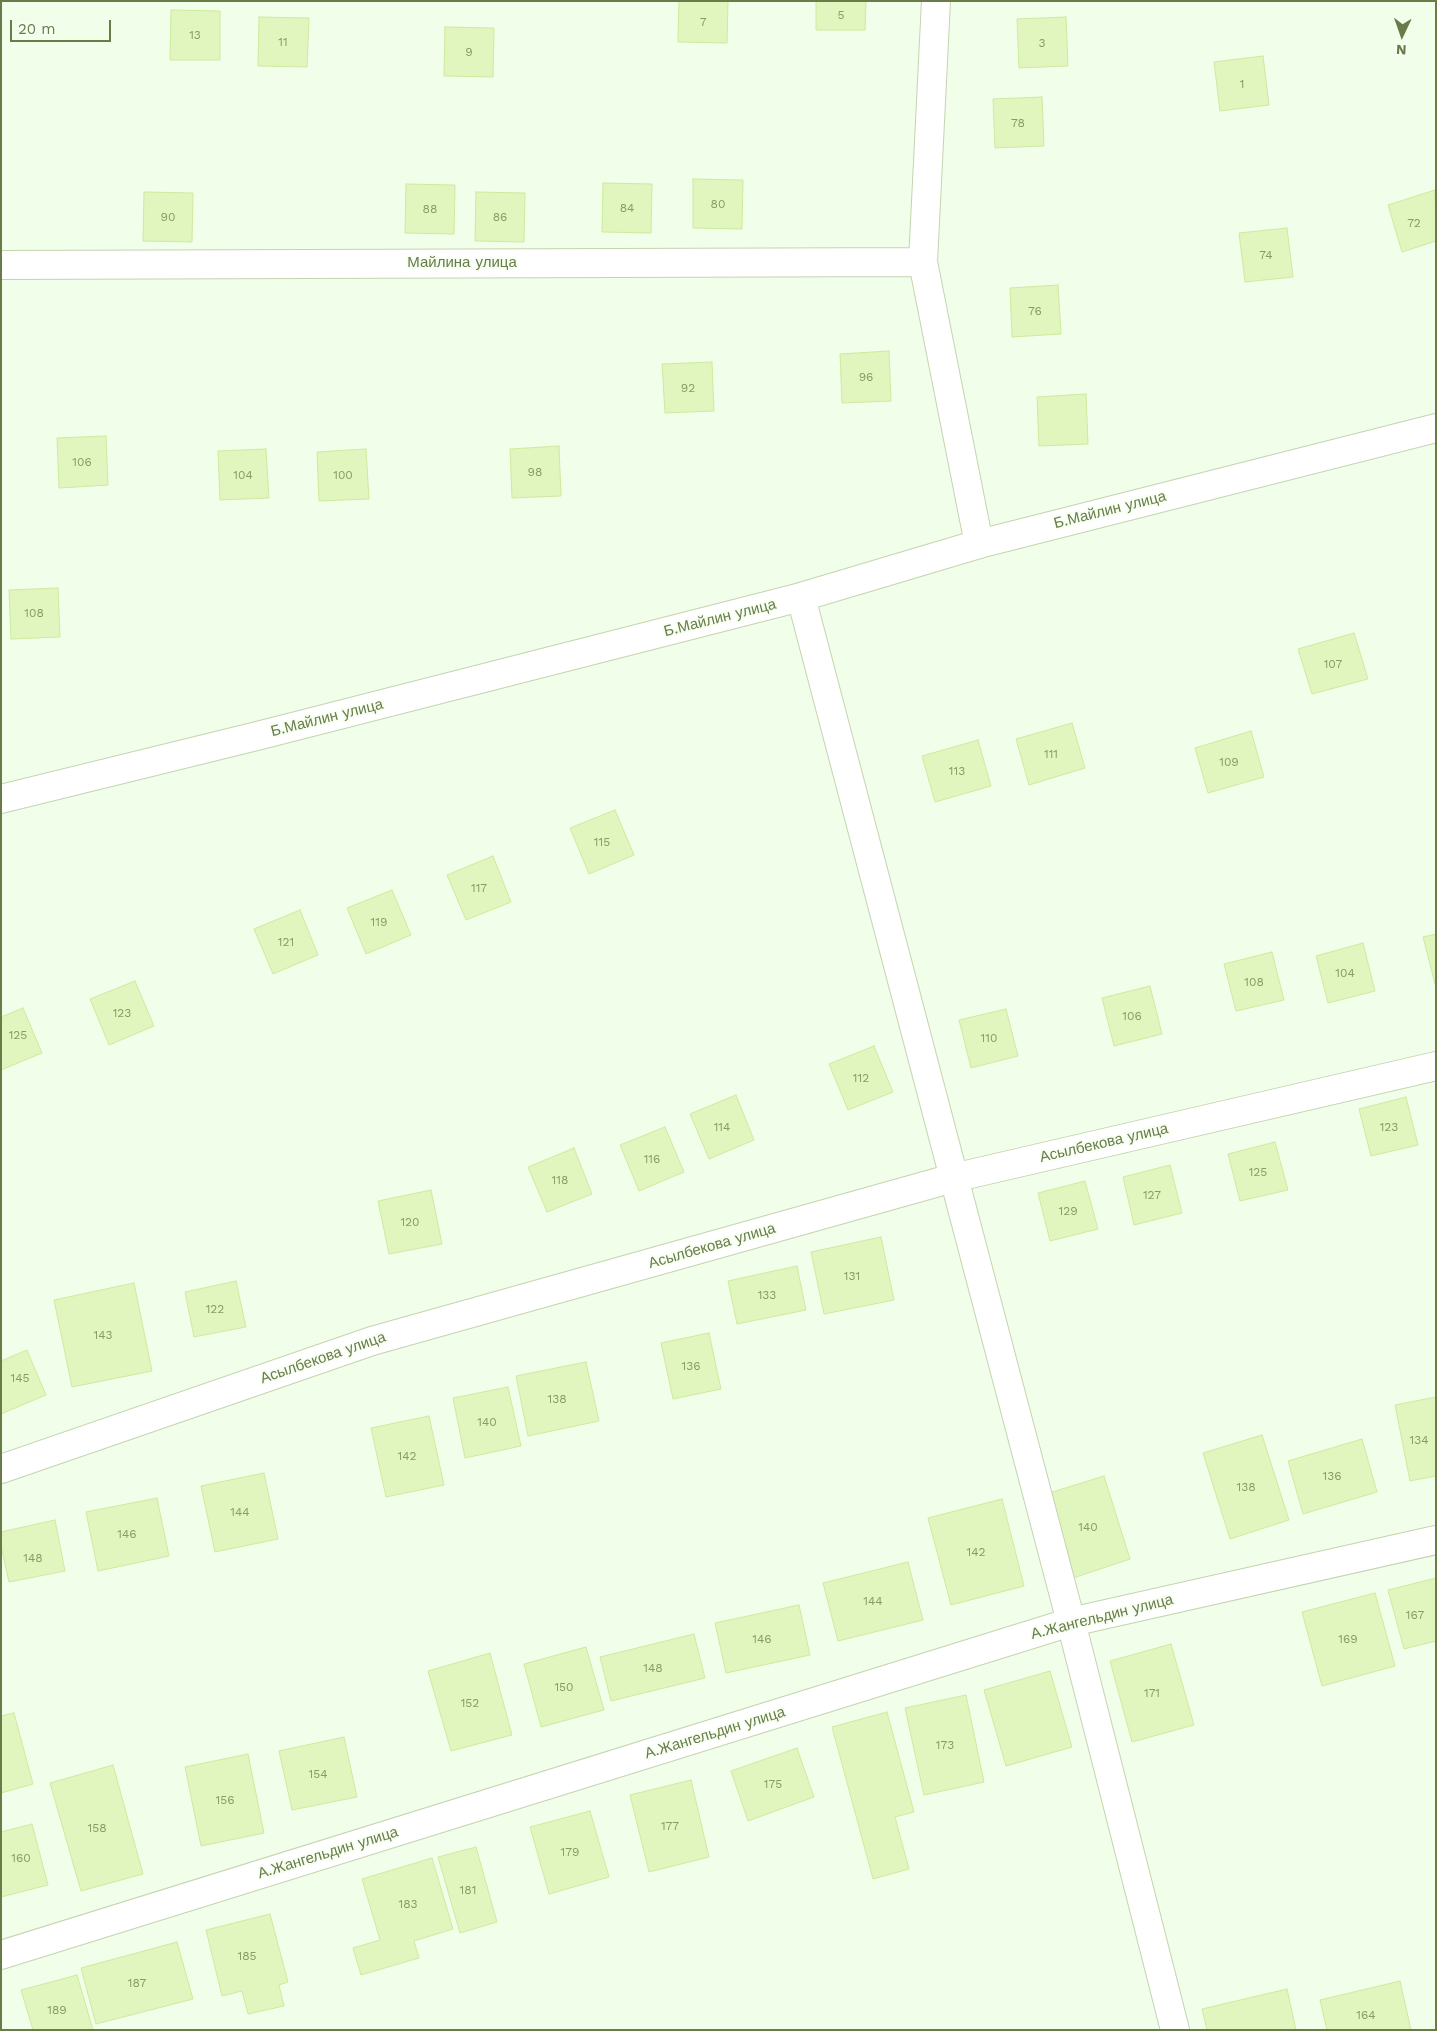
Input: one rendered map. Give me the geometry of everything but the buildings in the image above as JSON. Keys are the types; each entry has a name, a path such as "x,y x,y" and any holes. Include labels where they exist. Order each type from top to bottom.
{"street":[{"path":"936,1 923,262 979,544"},
{"name":"Майлина улица","path":"1,265 923,262"},
{"name":"Б.Майлин улица","path":"1,799 801,597 979,544 1436,428"},
{"path":"801,597 1071,1622 1176,2030"},
{"name":"Асылбекова улица","path":"1,1469 372,1341 953,1178 1436,1066"},
{"name":"А.Жангельдин улица","path":"1,1955 1071,1622 1436,1540"}]}
